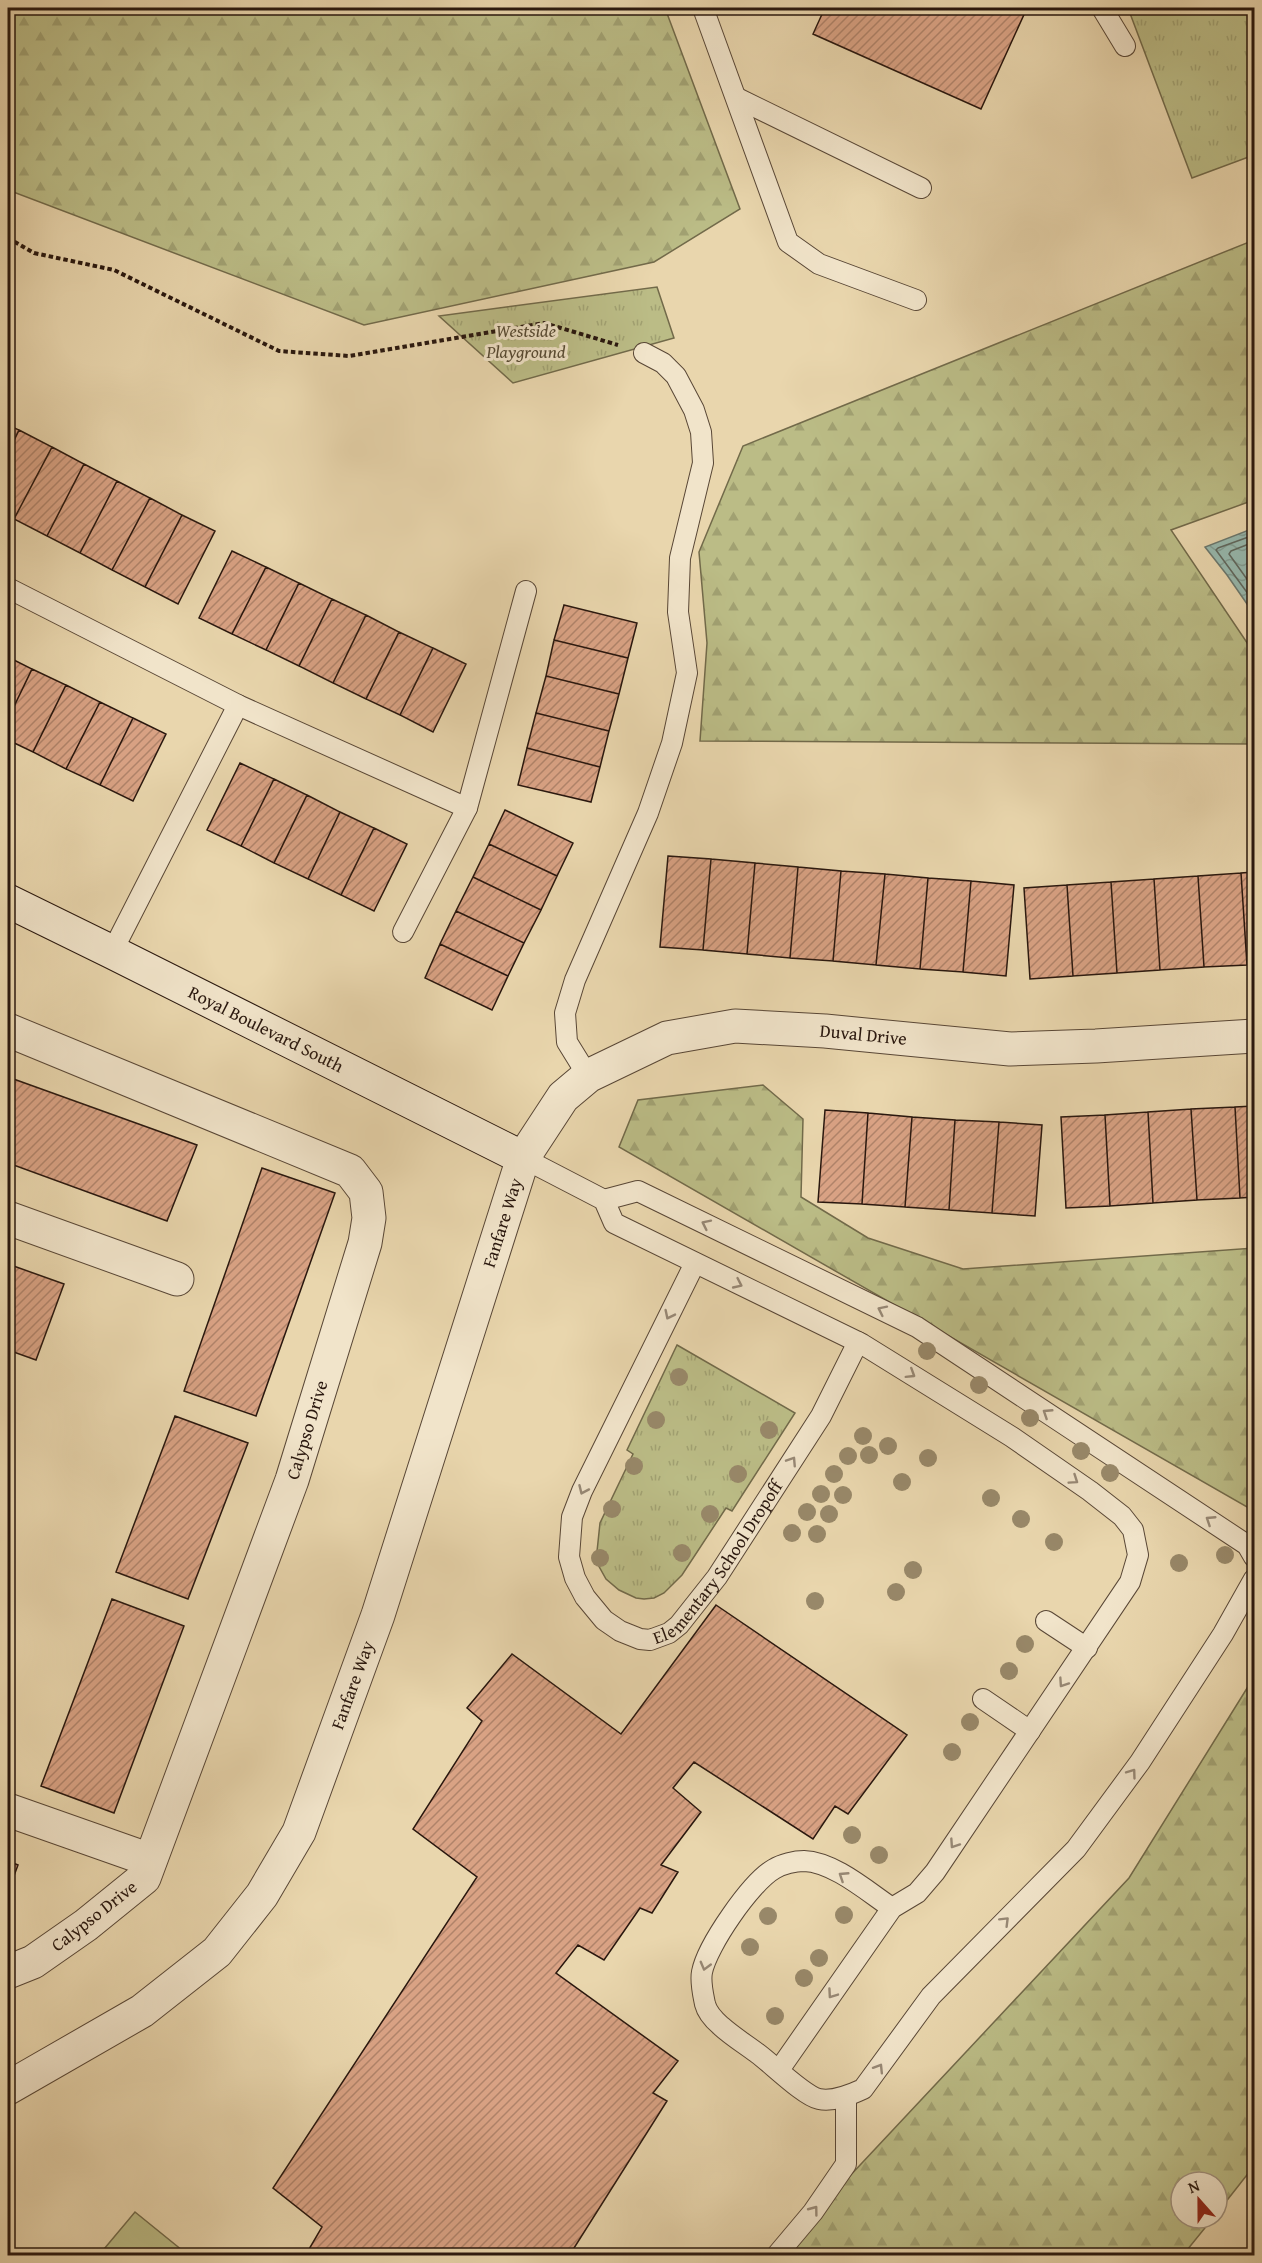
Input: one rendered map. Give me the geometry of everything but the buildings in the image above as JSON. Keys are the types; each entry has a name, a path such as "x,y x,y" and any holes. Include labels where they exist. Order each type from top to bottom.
{"street":[{"name":"Royal Boulevard South","path":"8,901 523,1158"},
{"name":"Duval Drive","path":"523,1158 563,1097 588,1076 667,1038 735,1026 825,1031 1010,1049 1096,1047 1254,1036"},
{"name":"Calypso Drive","path":"8,1030 351,1171 366,1192 369,1218 365,1243 292,1480 144,1878 86,1925 33,1962 8,1972"},
{"name":"Fanfare Way","path":"8,2088 142,2011 217,1952 262,1895 299,1832 378,1615 523,1158"},
{"path":"8,1218 177,1279"},
{"path":"8,1810 150,1860"}],"lane":[{"path":"704,8 788,242 819,264 916,300"},
{"path":"1102,8 1125,46"},
{"path":"737,98 921,188"},
{"path":"588,1076 567,1042 565,1013 575,980 648,813 672,743 687,673 678,612 680,558 703,463 701,432 694,410 676,376 663,363 644,353"},
{"path":"8,588 238,705 467,808"},
{"path":"404,932 467,808 526,591"},
{"path":"112,952 238,705"},
{"path":"523,1158 604,1200 614,1223 858,1342 1012,1437 1098,1497 1122,1516 1133,1530 1138,1555 1130,1582 1087,1648 935,1872 917,1893 892,1908 779,2070"},
{"path":"604,1200 638,1191 917,1327 1247,1545 1254,1557"},
{"name":"Elementary School Dropoff","path":"695,1263 582,1491 572,1517 569,1557 575,1578 595,1611 620,1631 640,1639 650,1640 669,1633 679,1625 717,1577 821,1416 858,1342"},
{"path":"892,1908 836,1871 810,1861 789,1863 776,1868 745,1897 711,1948 702,1980 705,2004 713,2018 722,2027 801,2089 818,2099 846,2097 863,2089 931,1996 1076,1849 1140,1762 1223,1634 1254,1579"},
{"path":"1046,1621 1087,1648"},
{"path":"983,1699 1030,1731"},
{"path":"777,2256 813,2212 846,2164 846,2097"}],"path":[{"path":"8,238 34,253 114,270 279,351 349,356 544,323 644,353"}],"green space":[{"path":"8,8 665,8 740,209 654,262 364,325 8,190"},
{"path":"1128,8 1254,8 1254,155 1192,178"},
{"path":"1254,240 1254,500 1171,530 1254,653 1254,724 1251,744 700,741 707,643 699,552 743,446"},
{"name":"Westside Playground","path":"657,287 674,338 513,383 439,316"},
{"path":"763,1085 803,1119 801,1197 868,1238 963,1269 1254,1248 1254,1511 619,1147 638,1100"},
{"path":"677,1345 795,1413 732,1511 726,1508 682,1575 664,1593 654,1598 636,1598 619,1590 606,1579 596,1561 600,1523 633,1454 627,1450"},
{"path":"1254,1677 1254,2166 1229,2198 1229,2170 1169,2170 1169,2230 1203,2230 1183,2255 783,2256 817,2211 1129,1878"},
{"path":"135,2212 188,2255 99,2255"}],"water":[{"path":"1254,528 1254,614 1205,547"}]}
